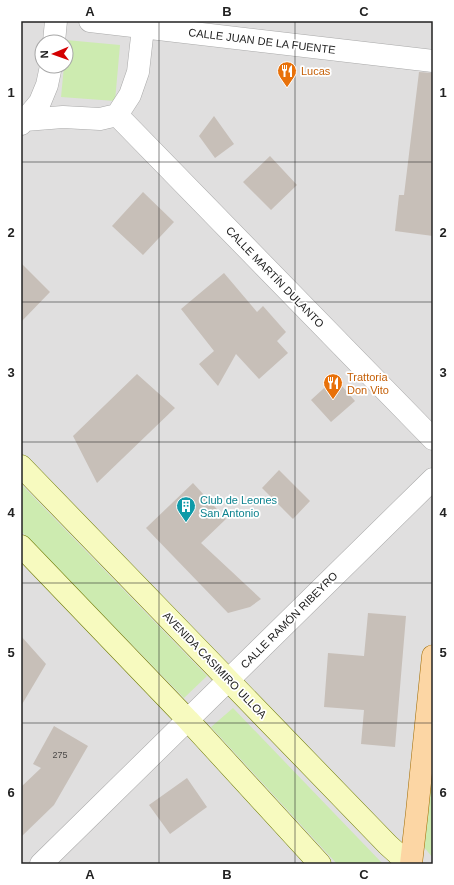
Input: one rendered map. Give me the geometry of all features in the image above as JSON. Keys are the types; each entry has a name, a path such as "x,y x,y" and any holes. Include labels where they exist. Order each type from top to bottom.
{"main road":[{"name":"AVENIDA CASIMIRO ULLOA","path":"21,466 388,845 410,864"},
{"path":"21,546 188,720 320,864"},
{"path":"410,864 417,812 433,656"}],"street":[{"path":"55,34 56,21"},
{"name":"CALLE JUAN DE LA FUENTE","path":"101,22 433,61"},
{"path":"23,122 63,117 100,119 117,115 130,95 138,72 143,28"},
{"path":"23,122 40,102 47,85 49,74"},
{"name":"CALLE MARTÍN DULANTO","path":"117,115 433,439"},
{"name":"CALLE RAMÓN RIBEYRO","path":"44,862 433,479"}],"shaded area":[{"path":"21,21 433,21 433,864 21,864"}],"green space":[{"path":"74,41 120,45 115,101 61,97 63,74 74,74"},
{"path":"21,484 207,676 184,698 21,531"},
{"path":"233,708 383,864 337,864 211,727"},
{"path":"433,755 433,858 423,846"}],"building":[{"path":"419,72 433,73 433,236 395,231 399,195 404,195"},
{"path":"214,116 234,144 215,158 199,136"},
{"path":"270,156 297,185 271,210 243,182"},
{"path":"143,192 174,222 143,255 112,226"},
{"path":"21,263 50,292 21,322"},
{"path":"224,273 257,312 263,306 286,332 277,341 288,353 259,379 236,354 218,386 199,364 214,351 181,309"},
{"path":"137,374 175,408 97,483 73,436"},
{"name":"Trattoria Don Vito","path":"335,378 355,401 331,422 311,400"},
{"path":"279,470 310,501 293,519 262,488"},
{"path":"193,483 226,519 201,543 261,599 250,607 228,613 146,528"},
{"path":"368,613 406,616 395,747 361,744 364,710 324,707 328,653 364,656"},
{"path":"21,636 46,664 21,706"},
{"path":"54,726 88,746 54,805 21,837 21,787 41,768 33,764"},
{"path":"187,778 207,807 170,834 149,805"}],"place":[{"name":"Lucas","path":"287,88"},
{"name":"Trattoria Don Vito","path":"333,400"},
{"name":"Club de Leones San Antonio","path":"186,523"}]}
